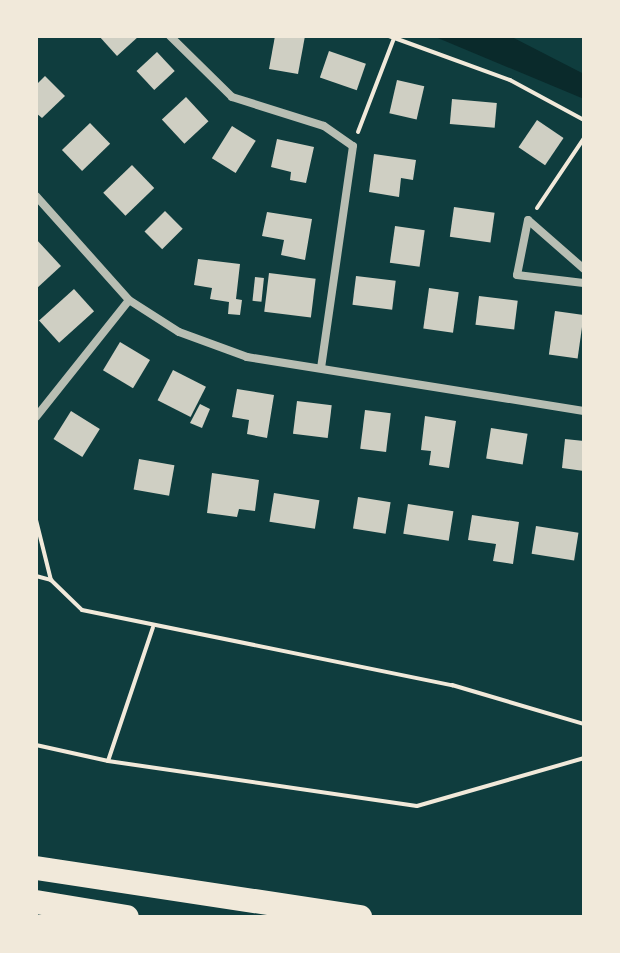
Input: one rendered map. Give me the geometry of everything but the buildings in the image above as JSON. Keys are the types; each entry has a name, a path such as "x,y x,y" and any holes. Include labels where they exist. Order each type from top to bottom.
{"highway":[{"path":"36,868 360,917"},
{"path":"36,902 127,917"}],"street":[{"path":"170,36 232,97 268,113 324,126 353,146 321,368"},
{"path":"36,196 129,300 179,332 247,357 584,411"},
{"path":"584,269 528,220 517,275 584,283"},
{"path":"36,417 129,300"}],"path":[{"path":"353,146 391,37 510,80 584,120"},
{"path":"528,220 584,138"},
{"path":"36,520 51,580"},
{"path":"36,576 51,580 82,610 153,627 452,685 584,724"},
{"path":"108,761 153,627"},
{"path":"36,745 108,761 417,806 584,758"}],"water":[{"path":"433,36 510,36 584,74 584,99"}]}
